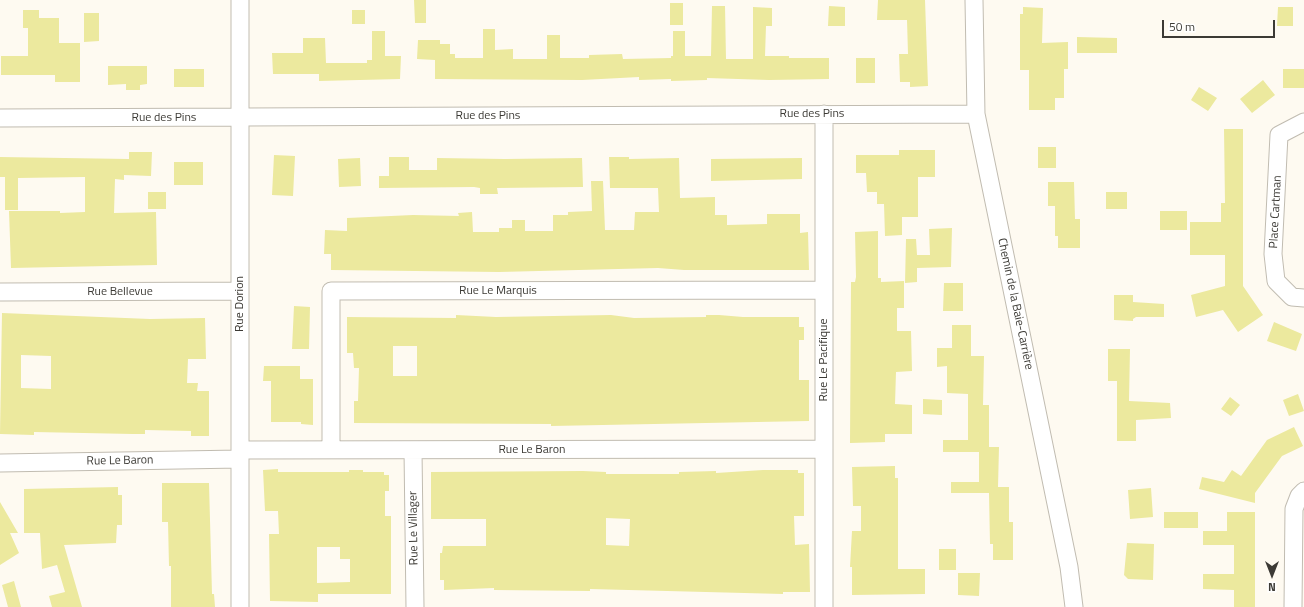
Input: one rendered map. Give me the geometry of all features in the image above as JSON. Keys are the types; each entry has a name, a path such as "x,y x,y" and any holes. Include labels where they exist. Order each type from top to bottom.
{"street":[{"name":"Rue Dorion","path":"240,0 240,607"},
{"name":"Chemin de la Baie-Carrière","path":"974,0 976,114 1070,567 1074,607"},
{"name":"Rue Le Pacifique","path":"824,114 824,607"},
{"name":"Rue des Pins","path":"0,118 976,114"},
{"name":"Place Cartman","path":"1304,122 1280,135 1273,254 1276,281 1292,297 1304,298"},
{"name":"Rue Le Marquis","path":"331,450 331,291 824,290"},
{"name":"Rue Bellevue","path":"0,292 240,291"},
{"name":"Rue Le Baron","path":"0,463 240,455 331,450 824,449"},
{"name":"Rue Le Villager","path":"413,450 414,607"},
{"path":"1293,607 1294,509 1299,496 1304,491"}],"building":[{"path":"414,0 426,0 426,23 415,23"},
{"path":"878,0 925,0 928,86 910,87 910,82 900,82 899,54 908,54 907,20 877,20"},
{"path":"670,3 683,3 683,25 670,25"},
{"path":"712,6 725,6 726,59 753,59 753,7 772,8 772,26 766,26 765,56 789,56 789,58 829,58 829,79 769,80 707,78 707,80 671,81 671,79 639,80 639,77 582,80 435,79 435,60 417,59 418,40 440,40 440,44 450,44 450,54 455,54 455,58 483,58 483,29 495,29 495,50 513,49 513,59 547,59 547,35 560,35 560,58 589,58 589,55 622,54 623,59 671,58 671,56 673,56 673,31 685,31 685,56 711,56"},
{"path":"829,6 845,7 845,26 828,26"},
{"path":"1023,7 1043,8 1042,43 1068,42 1068,69 1064,69 1064,98 1055,98 1055,110 1029,110 1029,70 1020,70 1020,14 1023,14"},
{"path":"1278,7 1293,7 1293,26 1277,26"},
{"path":"23,10 39,10 39,18 59,18 59,43 80,43 80,82 55,82 55,75 1,75 1,56 28,56 28,28 23,28"},
{"path":"352,10 365,10 365,24 352,24"},
{"path":"84,13 99,13 99,41 84,42"},
{"path":"372,31 385,31 385,56 401,56 400,79 319,81 319,74 273,74 272,53 303,53 303,38 325,38 326,63 367,63 367,60 372,60"},
{"path":"1077,37 1117,38 1117,53 1077,53"},
{"path":"856,58 875,58 875,83 856,83"},
{"path":"108,66 147,66 147,84 140,85 140,90 126,90 126,84 108,85"},
{"path":"174,69 204,69 204,87 174,87"},
{"path":"1283,69 1304,69 1304,88 1283,88"},
{"path":"1263,80 1275,95 1252,113 1240,99"},
{"path":"1199,87 1217,98 1208,111 1191,100"},
{"path":"1224,129 1243,129 1243,286 1263,315 1238,332 1223,310 1196,317 1191,295 1225,286 1225,255 1190,255 1190,222 1221,222 1221,203 1225,203"},
{"path":"1038,147 1056,147 1056,168 1038,168"},
{"path":"899,150 935,150 935,177 918,177 918,217 902,217 902,235 885,236 884,204 877,204 877,192 867,192 866,173 856,173 856,155 899,155"},
{"path":"129,152 152,152 151,176 124,175 124,180 115,179 114,213 156,212 157,265 11,268 9,211 60,211 60,213 85,212 85,177 18,178 18,210 5,210 5,177 0,177 0,157 129,159"},
{"path":"274,155 295,156 293,196 272,195"},
{"path":"389,157 409,157 409,170 437,170 437,158 582,158 583,187 497,188 498,194 480,194 480,188 474,187 379,188 379,176 389,176"},
{"path":"609,157 629,157 629,159 679,158 680,198 715,197 715,215 727,215 727,225 767,224 767,214 800,214 800,233 808,232 809,270 684,270 658,268 499,272 331,270 331,254 324,254 325,230 347,231 347,218 413,215 459,216 458,213 472,212 473,232 499,232 499,228 512,228 512,220 525,220 525,231 553,231 553,215 568,215 568,212 592,211 591,181 603,181 605,230 634,230 635,212 659,212 658,188 610,188"},
{"path":"360,158 361,186 339,187 338,159"},
{"path":"802,158 802,179 711,181 711,159"},
{"path":"174,162 203,162 203,185 174,185"},
{"path":"1048,182 1074,182 1075,219 1080,219 1080,248 1058,248 1058,236 1055,236 1055,206 1048,206"},
{"path":"148,192 166,192 166,209 148,209"},
{"path":"1106,192 1127,192 1127,209 1106,209"},
{"path":"1160,211 1187,211 1187,230 1160,230"},
{"path":"952,228 951,267 917,268 917,282 905,283 906,239 916,239 917,255 930,255 929,229"},
{"path":"878,231 878,278 881,278 881,282 904,281 904,308 897,308 897,331 911,331 912,371 896,372 895,404 912,405 912,434 885,434 885,442 850,443 851,282 855,282 856,277 855,232"},
{"path":"944,283 963,283 963,311 943,311"},
{"path":"1114,295 1133,295 1133,302 1164,304 1164,317 1136,317 1133,321 1114,320"},
{"path":"294,306 310,307 309,349 292,349"},
{"path":"2,313 150,319 205,318 206,359 188,359 187,383 198,383 197,391 209,391 209,436 191,436 191,431 145,430 145,434 34,432 34,435 0,434","holes":["21,355 51,356 51,389 21,388"]},
{"path":"456,315 496,317 611,315 634,318 706,317 706,315 743,317 799,317 799,327 804,327 804,340 799,340 799,380 809,380 809,421 551,426 551,424 354,423 354,401 358,401 359,368 354,368 353,353 347,353 347,317 456,318","holes":["393,346 417,346 417,376 393,376"]},
{"path":"1274,322 1302,334 1296,351 1267,341"},
{"path":"952,325 971,325 971,356 984,356 983,405 989,405 989,447 999,447 998,487 1009,487 1009,522 1013,522 1013,560 993,560 993,544 990,544 989,493 951,493 951,482 979,482 979,452 943,452 943,440 968,440 968,394 947,393 947,366 937,367 937,348 952,348"},
{"path":"1108,349 1130,349 1129,401 1170,403 1171,418 1136,420 1136,441 1117,441 1117,381 1108,381"},
{"path":"264,366 300,366 300,379 313,379 313,425 301,424 301,422 271,422 271,381 263,381"},
{"path":"1298,394 1304,411 1289,416 1283,400"},
{"path":"1230,397 1240,405 1231,416 1221,409"},
{"path":"923,399 942,400 942,415 923,414"},
{"path":"1294,427 1303,446 1282,456 1255,493 1255,503 1199,489 1202,477 1224,482 1232,470 1241,476 1267,440"},
{"path":"895,466 895,478 898,478 898,569 925,569 925,594 852,595 852,567 850,567 852,531 861,531 861,506 853,506 852,467"},
{"path":"278,469 278,472 349,472 349,470 363,470 363,472 384,472 384,475 389,475 389,491 385,491 385,516 391,516 391,594 318,594 318,602 270,601 269,534 279,534 278,511 265,511 263,470","holes":["317,547 340,547 340,559 350,559 350,582 317,583"]},
{"path":"763,470 798,470 798,473 804,473 804,516 794,516 795,545 809,544 810,592 783,592 783,594 590,589 590,591 494,590 494,588 444,590 444,580 440,580 440,553 442,553 443,546 486,546 486,519 431,519 431,472 583,471 606,472 606,474 679,474 679,472 716,471 716,473","holes":["606,518 630,519 629,546 606,545"]},
{"path":"162,483 209,483 212,594 214,594 215,607 171,607 171,566 169,566 168,522 162,522"},
{"path":"118,487 118,495 122,495 122,525 117,525 116,543 64,545 82,607 52,607 49,596 65,592 57,565 42,569 40,533 24,533 24,489"},
{"path":"1151,488 1153,517 1130,519 1128,490"},
{"path":"0,502 18,533 10,533 19,553 0,565"},
{"path":"1164,512 1198,512 1198,528 1164,528"},
{"path":"1227,512 1255,512 1255,607 1234,607 1234,590 1203,589 1203,574 1234,574 1234,545 1203,545 1203,531 1227,531"},
{"path":"1127,543 1154,544 1153,580 1128,579 1124,575"},
{"path":"939,549 956,549 956,570 939,570"},
{"path":"958,573 980,573 979,596 958,595"},
{"path":"14,581 21,607 8,607 2,585"}]}
